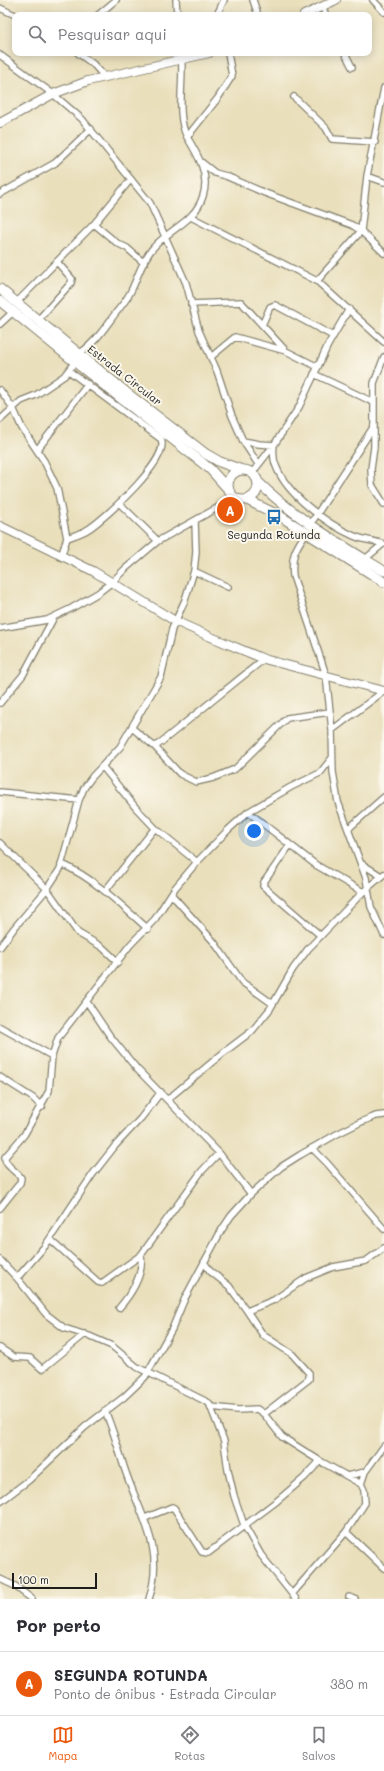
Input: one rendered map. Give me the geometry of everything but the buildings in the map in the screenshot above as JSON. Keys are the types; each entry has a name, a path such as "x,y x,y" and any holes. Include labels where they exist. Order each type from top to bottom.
{"main road":[{"name":"Estrada Circular","path":"0,289 38,320 77,358 88,362 206,454 220,462 242,470"},
{"name":"Estrada Circular","path":"0,300 13,312 77,358 210,469 228,489"},
{"path":"384,571 365,559 308,529 247,500 235,498 228,489 230,479 233,474 242,470 252,473 258,482 270,494 308,529 384,582"},
{"path":"247,500 256,494 258,482"}],"street":[{"path":"102,12 116,0"},
{"path":"176,0 177,12"},
{"path":"218,12 224,0"},
{"path":"253,0 257,12"},
{"path":"310,12 336,0"},
{"path":"373,0 384,12"},
{"path":"322,6 325,12"},
{"path":"0,8 12,14"},
{"path":"0,55 53,94 82,119 150,203 186,283 199,331 211,357 242,441 258,464"},
{"path":"82,56 93,64 105,77"},
{"path":"0,123 53,94 88,81 182,56 183,128 200,161 206,179 203,196 198,208 191,217 165,235 152,249 124,303 90,346 77,358 69,372 36,395 21,401 0,420"},
{"path":"187,137 218,98 232,76 229,56"},
{"path":"346,56 352,67"},
{"path":"317,281 361,231 367,176 382,118 384,88"},
{"path":"294,97 326,128 332,139 375,142"},
{"path":"0,194 54,163 91,129"},
{"path":"200,161 215,173 352,225 361,231 384,253"},
{"path":"206,179 215,173"},
{"path":"367,176 384,182"},
{"path":"17,302 94,224 131,179"},
{"path":"191,217 317,281 384,342"},
{"path":"94,224 117,244 127,248 144,263"},
{"path":"38,320 71,283 72,279 57,262"},
{"path":"191,304 241,302 286,351"},
{"path":"262,325 270,307 275,305 333,336"},
{"path":"252,473 274,445 299,407 333,336 349,309"},
{"path":"0,324 13,312"},
{"path":"211,357 235,337 286,351 318,366"},
{"path":"88,362 90,346"},
{"path":"384,358 374,383 374,447 371,469 372,485 384,504"},
{"path":"67,538 78,535 90,528 119,503 146,475 161,449 162,441 161,438 126,414 88,384 69,372"},
{"path":"314,374 373,402"},
{"path":"37,450 88,384"},
{"path":"0,390 13,408 22,428 37,450 56,488 67,538 61,556"},
{"path":"374,426 295,550 292,563 293,576 326,675 332,730 333,772 338,802 362,864 366,878 365,890 384,935"},
{"path":"242,441 274,445"},
{"path":"274,445 273,456 276,466 284,482 302,501 354,536 383,546"},
{"path":"0,628 47,620 98,593 158,541 235,498"},
{"path":"119,503 158,541"},
{"path":"0,948 15,927 47,889 62,864 79,800 92,777 120,747 161,678 175,621 185,600 194,571 196,552 195,521"},
{"path":"0,526 112,582 175,621 264,659 384,691"},
{"path":"365,559 383,546"},
{"path":"194,571 228,588"},
{"path":"0,703 23,675 54,617"},
{"path":"155,746 264,659"},
{"path":"332,730 384,691"},
{"path":"132,728 155,746 184,776 192,782 202,782 235,769 287,718 330,712"},
{"path":"320,773 332,758"},
{"path":"102,766 136,808 155,828 197,862"},
{"path":"0,1208 20,1182 21,1178 7,1164 5,1158 24,1135 42,1107 49,1092 52,1056 58,1038 130,945 148,929 171,894 197,862 228,830 257,806 320,773 333,772"},
{"path":"0,792 79,800"},
{"path":"348,830 384,797"},
{"path":"257,806 258,818"},
{"path":"248,812 258,818 316,865 365,890"},
{"path":"105,891 155,828"},
{"path":"0,842 47,889 78,933 102,947 118,962"},
{"path":"290,845 264,882 263,886 321,936"},
{"path":"62,864 80,872 105,891 148,929"},
{"path":"168,1099 223,1053 246,1036 273,1004 293,969 321,936 365,890 382,875 362,864"},
{"path":"171,894 214,942 242,982 273,1004"},
{"path":"87,1002 110,1036 138,1069 219,1152 251,1194"},
{"path":"0,1027 52,1056"},
{"path":"0,1078 33,1098 42,1107"},
{"path":"17,1278 50,1239 102,1163 162,1092"},
{"path":"0,1502 29,1480 61,1449 135,1387 149,1372 158,1350 172,1329 185,1298 221,1231 231,1216 251,1194 281,1167 312,1148 362,1122 384,1114"},
{"path":"312,1148 327,1163 384,1229"},
{"path":"50,1239 98,1282 102,1283 141,1255 201,1172 219,1152"},
{"path":"247,1312 274,1300 306,1278 333,1267 366,1260 384,1248"},
{"path":"119,1308 137,1281 142,1264 141,1255"},
{"path":"0,1260 53,1320 73,1332 85,1334 112,1346 137,1367 206,1400 212,1407 224,1441 226,1461 234,1496 244,1525 262,1555 295,1598 346,1532 365,1504 364,1490 361,1484 332,1469 282,1437 264,1414 255,1408 238,1410 212,1407"},
{"path":"204,1262 210,1271 229,1286 263,1335 292,1354 309,1373 308,1379 264,1414"},
{"path":"0,1348 14,1357 30,1358 42,1369 85,1334"},
{"path":"105,1412 118,1443 124,1466 145,1518 154,1552 154,1577 149,1599"},
{"path":"361,1484 364,1472 384,1446"},
{"path":"145,1518 172,1507 174,1508 204,1553 216,1547 277,1501 304,1478 320,1461"},
{"path":"347,1476 364,1472"},
{"path":"346,1532 384,1568"},
{"path":"0,1579 15,1586 32,1599"}],"place":[{"name":"SEGUNDA ROTUNDA","path":"230,510"},
{"name":"Segunda Rotunda","path":"274,517"}]}
